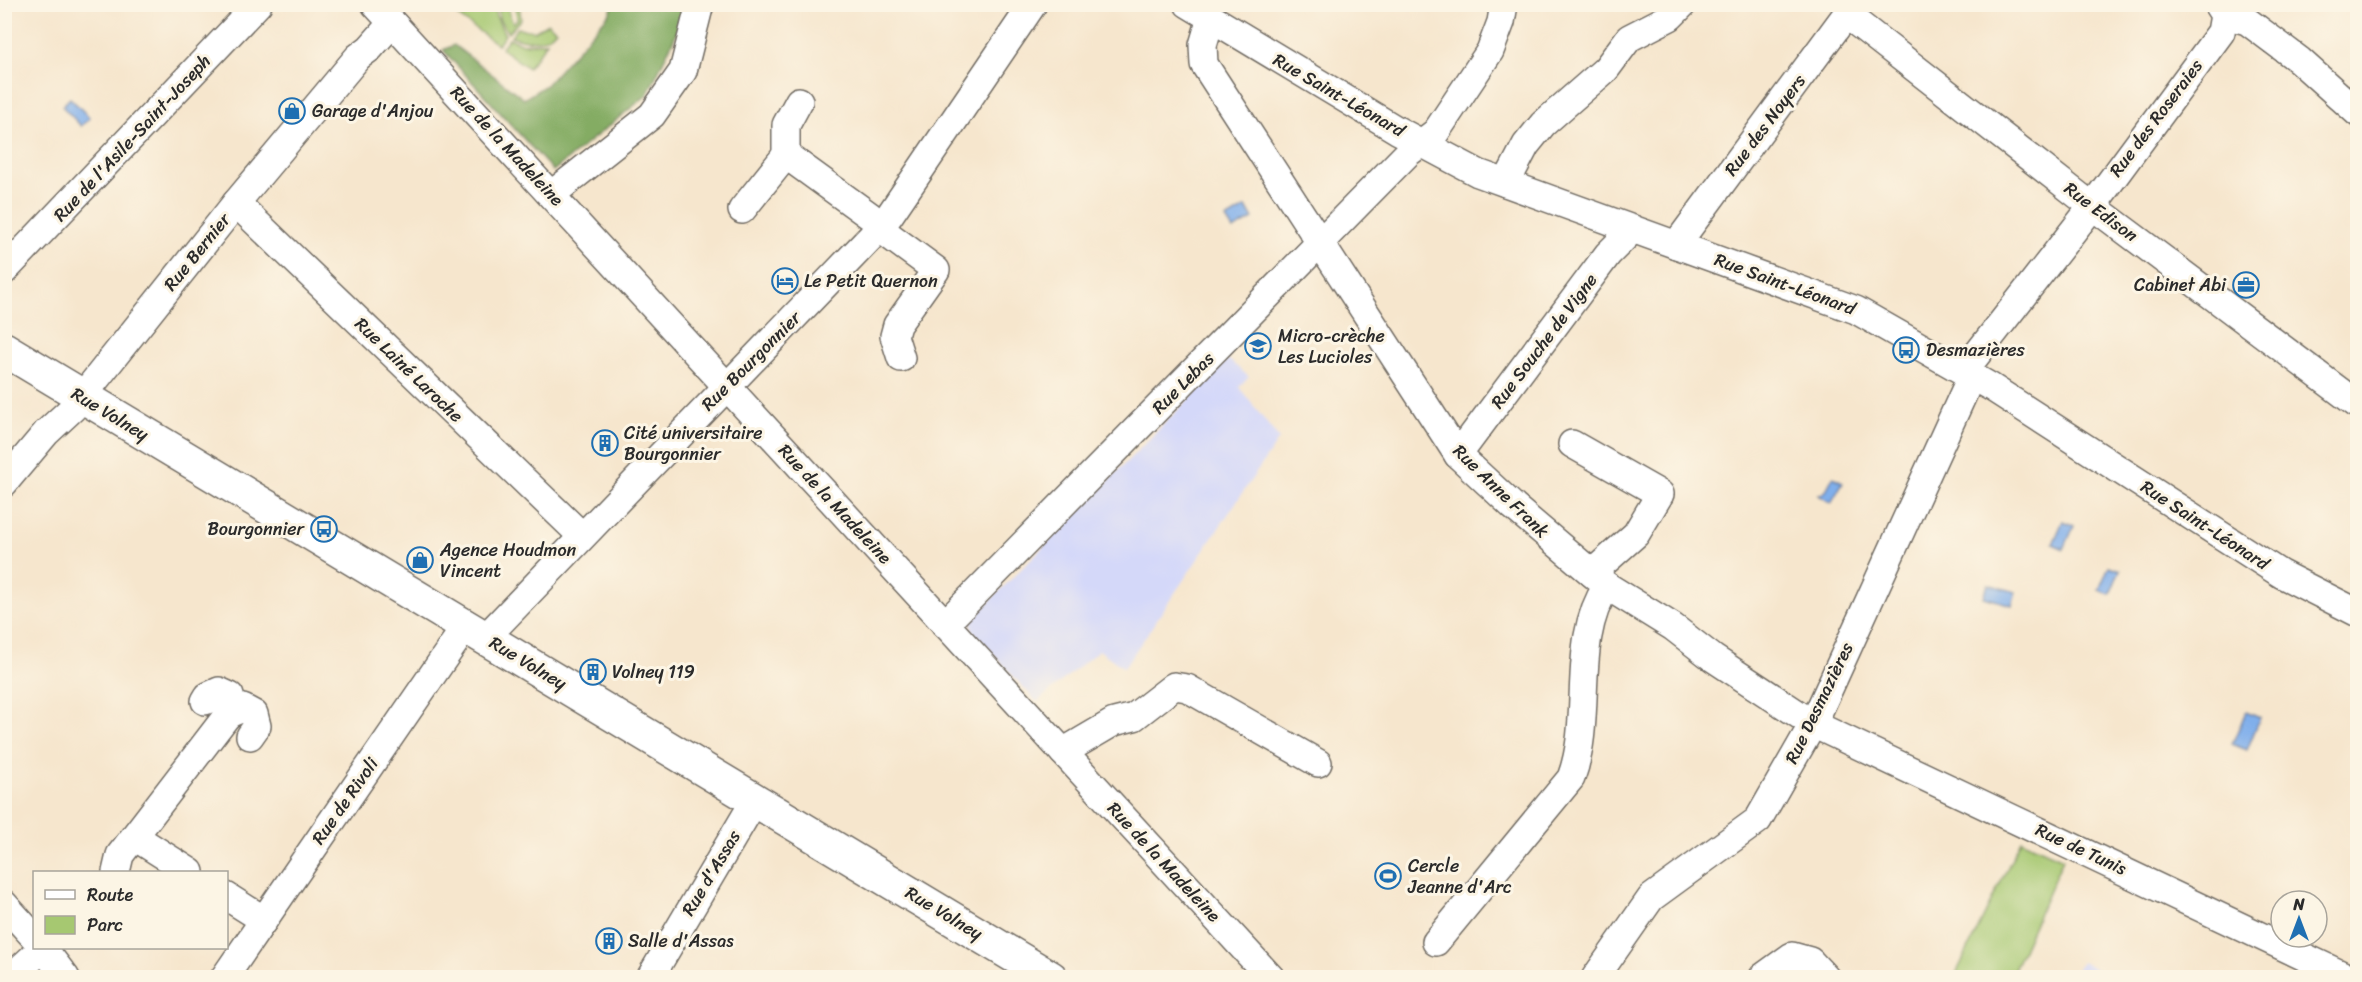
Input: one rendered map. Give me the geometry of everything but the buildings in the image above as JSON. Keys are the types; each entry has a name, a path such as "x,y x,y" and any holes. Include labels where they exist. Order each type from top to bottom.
{"main road":[{"name":"Rue Volney","path":"4,349 1051,978"}],"street":[{"name":"Rue de l'Asile-Saint-Joseph","path":"4,271 258,4"},
{"path":"552,194 652,115 683,71 700,4"},
{"name":"Rue Bourgonnier","path":"476,632 582,536 755,360 874,222 1033,4"},
{"name":"Rue Saint-Léonard","path":"1188,4 1422,144 1478,173 1857,310 1968,373 2281,574 2358,613"},
{"name":"Rue Lebas","path":"945,624 1408,153 1436,132 1490,51 1501,22 1504,4"},
{"path":"1506,183 1526,146 1543,124 1606,69 1629,38 1670,17 1683,4"},
{"name":"Rue Edison","path":"1850,10 2092,205 2358,405"},
{"name":"Rue des Noyers","path":"1676,245 1850,10"},
{"path":"2221,10 2247,21 2299,60 2358,113"},
{"name":"Rue des Roseraies","path":"1968,373 2221,32 2221,10"},
{"name":"Rue de la Madeleine","path":"383,14 552,194 726,387 1271,978"},
{"name":"Rue Bernier","path":"4,483 46,433 82,397 237,203 358,57 370,48 383,14"},
{"name":"Rue Anne Frank","path":"1211,18 1203,45 1204,64 1458,455 1514,507 1599,579 1673,627 1713,658 1812,724"},
{"path":"742,210 786,155 786,125 799,101"},
{"path":"786,155 936,270 897,325 894,336 901,358"},
{"name":"Rue Lainé Laroche","path":"237,203 582,536"},
{"name":"Rue Souche de Vigne","path":"1458,455 1608,254 1633,229"},
{"name":"Rue Desmazières","path":"1595,978 1651,898 1758,820 1812,724 1968,373"},
{"path":"1436,942 1571,778 1578,751 1593,610 1599,579 1636,534 1660,494 1572,444"},
{"name":"Rue de Rivoli","path":"224,978 264,920 476,632"},
{"path":"1063,752 1114,722 1134,717 1174,686 1187,687 1318,763"},
{"path":"116,871 117,860 231,713 233,702 225,693 213,692 205,701"},
{"path":"231,713 243,708 254,714 257,726 250,736"},
{"name":"Rue de Tunis","path":"1812,724 2349,978"},
{"name":"Rue d'Assas","path":"650,978 755,800"},
{"path":"135,837 187,871"},
{"path":"228,897 264,920"},
{"path":"4,904 33,936"},
{"path":"10,978 42,949"},
{"path":"44,949 66,978"},
{"path":"1763,977 1792,956 1810,961 1826,978"}],"shaded area":[{"path":"1228,359 1249,377 1239,387 1279,439 1124,668 1099,650 1037,702 972,631 971,620"},
{"path":"2081,961 2096,969 2115,977 2073,977"}],"green space":[{"path":"450,5 496,5 496,16 505,35 498,45 447,8"},
{"path":"499,5 510,5 509,13 513,23 517,19 515,5 519,5 521,19 508,33 499,19"},
{"path":"613,5 690,5 647,95 553,171 443,50 454,45 524,99 546,85 610,13"},
{"path":"548,23 556,30 552,35 541,40 523,40 511,36 517,28 534,31"},
{"path":"509,38 522,44 547,42 528,68 501,48"},
{"path":"2021,840 2063,859 2011,977 1955,976"}],"water":[{"path":"70,98 90,118 81,126 62,106"},
{"path":"1246,207 1253,219 1233,230 1226,219"},
{"path":"1833,477 1843,482 1831,503 1819,495 1825,492"},
{"path":"2063,521 2074,526 2064,549 2053,544"},
{"path":"2109,566 2120,570 2110,594 2099,590"},
{"path":"1988,584 2016,592 2012,605 1984,597"},
{"path":"2246,712 2260,718 2247,750 2232,744"}],"place":[{"name":"Garage d'Anjou","path":"292,111"},
{"name":"Le Petit Quernon","path":"785,281"},
{"name":"Cabinet Abi","path":"2246,285"},
{"name":"Micro-crèche Les Lucioles","path":"1258,346"},
{"name":"Desmazières","path":"1906,350"},
{"name":"Cité universitaire Bourgonnier","path":"605,443"},
{"name":"Bourgonnier","path":"324,529"},
{"name":"Agence Houdmon Vincent","path":"420,560"},
{"name":"Volney 119","path":"593,672"},
{"name":"Cercle Jeanne d'Arc","path":"1388,876"},
{"name":"Salle d'Assas","path":"609,941"}]}
